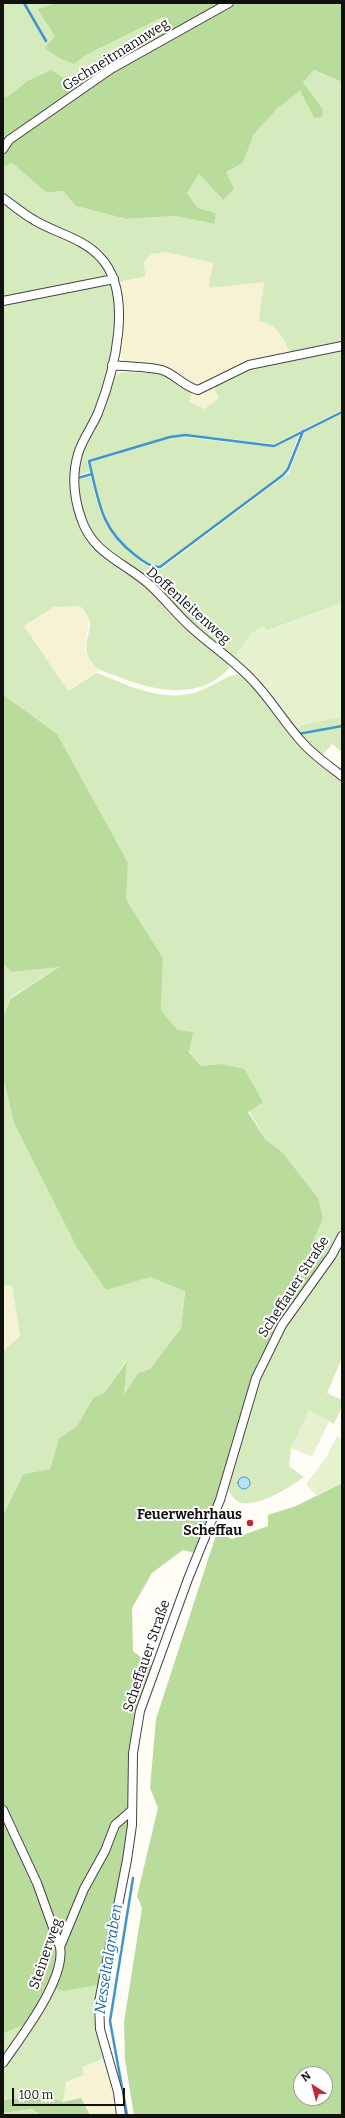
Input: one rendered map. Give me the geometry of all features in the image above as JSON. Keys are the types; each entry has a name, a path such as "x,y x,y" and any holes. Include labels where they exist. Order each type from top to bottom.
{"street":[{"name":"Gschneitmannweg","path":"3,149 9,140 111,69 229,3"},
{"name":"Doffenleitenweg","path":"3,198 34,220 88,246 100,256 114,279 118,291 119,328 105,395 97,416 78,453 75,468 77,504 86,530 98,547 112,560 147,583 191,627 244,671 302,743 318,758 342,776"},
{"path":"3,301 114,279"},
{"path":"112,365 161,370 172,374 192,389 198,390 249,365 342,346"},
{"name":"Scheffauer Straße","path":"121,2115 118,2092 103,2046 99,2014 101,1992 127,1860 132,1825 133,1753 144,1696 220,1500 256,1378 282,1325 341,1239"},
{"path":"3,1810 37,1883 60,1946"},
{"name":"Steinerweg","path":"3,2063 30,2025 52,1985 62,1956 60,1946 84,1889 105,1851 115,1825 131,1811"}],"shaded area":[{"path":"166,252 215,263 210,277 210,288 264,281 260,321 269,323 277,328 290,352 291,359 219,398 204,409 189,402 192,392 177,374 129,365 122,358 119,351 121,301 119,282 145,276 143,263 152,254"},
{"path":"80,606 89,620 85,650 94,666 100,669 97,673 67,691 24,626 54,607"},
{"path":"12,1285 20,1336 3,1351 3,1286"},
{"path":"104,2058 115,2092 118,2115 90,2115 81,2098 63,2102 66,2082 84,2075 82,2067"}],"green space":[{"path":"3,3 56,3 37,9 74,64 86,55 163,17 171,28 100,68 74,85 26,82 8,96 3,97"},
{"path":"56,3 342,3 342,82 314,70 303,82 323,109 322,117 314,118 300,91 278,108 254,134 243,163 226,172 234,189 223,200 199,174 187,193 198,208 216,213 214,224 175,216 126,219 76,206 63,191 47,193 12,163 3,167 3,97 8,96 26,82 51,70 75,85 100,68 171,28 163,17 86,55 74,64 59,58 45,48 55,36 37,9"},
{"path":"313,70 342,82 342,343 295,353 290,352 282,336 275,328 259,321 264,282 209,288 214,263 166,252 152,254 143,263 146,276 119,282 112,268 97,250 77,238 41,222 3,195 3,167 12,163 47,193 63,191 76,206 126,219 175,216 213,224 216,213 198,208 187,193 199,174 222,199 225,172 243,163 254,134 278,108 300,91 314,118 323,109 303,82"},
{"path":"3,202 91,252 110,275 106,278 3,299"},
{"path":"110,283 113,285 116,310 108,375 97,410 79,444 74,499 96,549 122,572 142,581 226,659 229,668 218,678 205,685 191,689 161,689 132,682 105,672 94,665 89,658 86,646 90,630 89,619 80,606 54,607 24,626 68,691 97,673 146,691 158,694 184,695 197,692 230,676 242,673 275,712 342,778 342,1227 338,1239 325,1259 314,1239 323,1219 281,1151 266,1140 221,1064 201,1066 161,1010 163,958 126,899 128,863 3,695 3,304"},
{"path":"342,348 342,410 274,444 184,434 184,437 274,447 299,434 287,468 282,475 160,566 150,563 135,554 115,534 104,513 90,462 171,438 172,436 89,459 87,460 90,472 77,476 80,455 111,381 115,376 122,372 160,373 171,376 192,392 189,402 204,409 219,398 213,384 253,367"},
{"path":"342,413 342,603 266,631 264,626 233,660 115,559 89,531 82,514 78,480 91,476 100,511 109,529 124,547 137,559 150,567 161,569 289,473 304,432"},
{"path":"342,603 342,717 304,724 296,729 233,660 250,634 264,625 267,631"},
{"path":"3,695 57,734 128,863 126,899 163,958 161,1010 177,1030 193,1032 189,1052 201,1066 221,1064 244,1069 263,1102 248,1112 266,1140 281,1151 318,1198 323,1219 314,1239 325,1259 286,1311 257,1364 199,1554 183,1550 152,1573 132,1608 133,1651 153,1667 136,1718 131,1824 99,1985 63,1991 47,1986 27,2023 3,2034 3,1515 23,1474 50,1469 59,1438 77,1426 93,1398 104,1393 127,1361 124,1395 138,1373 150,1369 181,1328 185,1291 150,1277 106,1290 77,1248 14,1123 3,1077 3,1018 10,999 59,967 11,972 3,964"},
{"path":"342,717 342,725 323,728 324,730 342,727 342,752 332,744 321,757 299,735 314,732 314,730 297,733 296,729 304,724"},
{"path":"3,964 11,972 60,966 10,998 3,1018"},
{"path":"3,1077 14,1123 77,1248 106,1290 150,1276 185,1290 181,1328 150,1369 138,1373 124,1396 126,1361 104,1393 93,1398 77,1426 59,1438 50,1469 23,1474 3,1515 3,1351 20,1336 12,1285 3,1286"},
{"path":"342,1247 342,1358 327,1393 342,1400 342,1407 334,1424 310,1411 291,1448 289,1466 304,1477 283,1491 265,1499 256,1502 241,1503 234,1499 227,1487 260,1377 286,1324"},
{"path":"309,1410 329,1421 312,1457 291,1448"},
{"path":"337,1436 342,1439 342,1483 317,1496 306,1484 326,1458"},
{"path":"342,1483 342,2115 134,2115 125,2060 124,2022 142,1908 137,1896 158,1808 150,1788 156,1719 217,1532 232,1539 268,1526 268,1515 296,1506"},
{"path":"99,1985 95,2005 95,2022 98,2039 104,2058 82,2067 84,2075 66,2082 63,2102 44,2095 3,2101 3,2067 42,2011 53,1988 63,1991"},
{"path":"27,2023 3,2058 3,2034"},
{"path":"44,2095 63,2102 81,2098 90,2115 40,2115 32,2109 3,2113 3,2101 5,2100"},
{"path":"32,2109 40,2115 3,2115 3,2113"}],"water":[{"path":"242,1477 246,1477 250,1483 246,1489 242,1489 238,1485 238,1481"}],"waterway":[{"path":"24,3 46,41"},
{"path":"78,478 92,474 89,461 170,437 185,435 274,446 342,412"},
{"path":"92,474 101,509 110,529 117,538 137,557 150,565 160,567 283,475 288,469 303,431"},
{"path":"298,734 342,726"},
{"name":"Nesseltalgraben","path":"127,2115 110,2021 133,1878"}],"place":[{"name":"Feuerwehrhaus Scheffau","path":"250,1523"}]}
